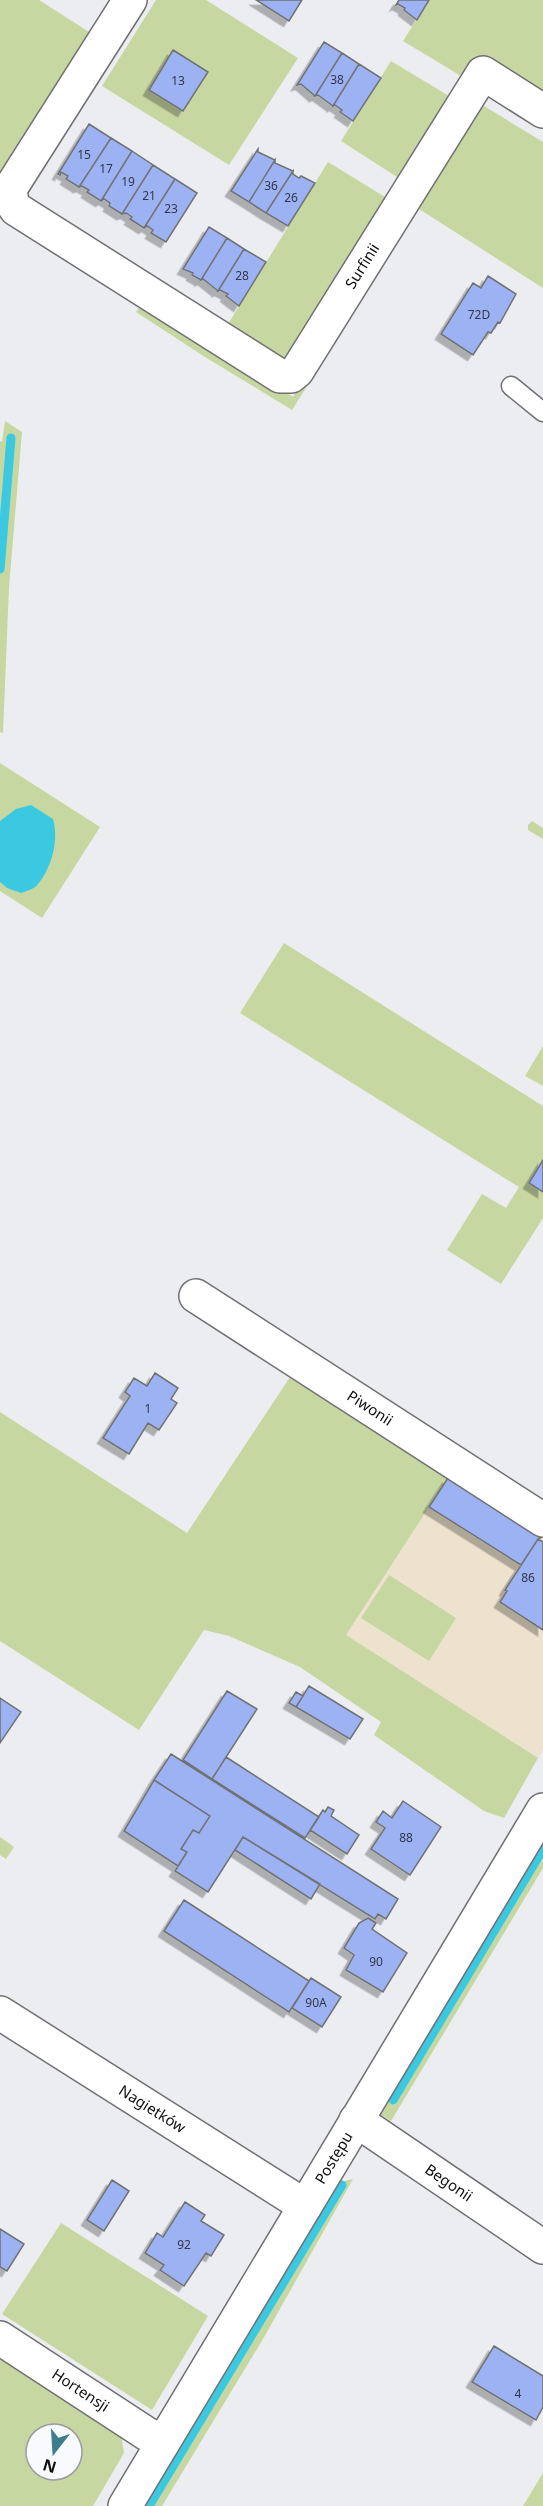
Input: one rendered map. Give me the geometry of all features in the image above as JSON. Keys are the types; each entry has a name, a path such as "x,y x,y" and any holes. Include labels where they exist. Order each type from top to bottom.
{"street":[{"name":"Surfinii","path":"129,0 10,189 9,195 16,209 279,376 291,376 297,371 483,73 543,111"},
{"name":"Piwonii","path":"196,1296 543,1520"},
{"name":"Postępu","path":"125,2506 543,1810"},
{"name":"Nagietków","path":"0,2013 299,2216"},
{"name":"Nagietków","path":"0,2038 299,2216"},
{"name":"Begonii","path":"356,2120 543,2247"},
{"name":"Hortensji","path":"0,2338 163,2442"}],"lane":[{"path":"511,386 543,412"}],"shaded area":[{"path":"451,1473 543,1532 543,1750 538,1758 345,1635"}],"green space":[{"path":"0,0 39,0 97,37 0,181"},
{"path":"156,0 206,0 298,58 229,165 102,86"},
{"path":"429,0 543,0 543,100 474,57 461,76 403,41"},
{"path":"391,61 449,96 397,177 341,141"},
{"path":"478,106 484,106 543,142 543,288 419,209 292,410 136,312 143,303 293,397"},
{"path":"328,162 385,197 281,363 225,329"},
{"path":"5,421 22,432 9,587 3,733 0,732 0,441 2,442"},
{"path":"0,763 100,827 42,918 0,891"},
{"path":"532,821 543,828 543,839 528,830 528,825"},
{"path":"284,943 543,1106 543,1218 501,1284 447,1250 482,1194 506,1208 519,1187 240,1013"},
{"path":"543,1046 543,1086 525,1076"},
{"path":"294,1371 451,1473 346,1635 538,1758 504,1818 484,1811 374,1735 381,1722 300,1667 229,1636 204,1630 139,1730 0,1641 0,1412 187,1533"},
{"path":"389,1575 456,1618 429,1661 361,1618"},
{"path":"0,1837 14,1847 6,1859 0,1855"},
{"path":"543,1837 543,1868 391,2121 378,2113"},
{"path":"353,2179 263,2339 162,2506 147,2506 340,2182"},
{"path":"61,2223 208,2316 152,2410 2,2314"},
{"path":"0,2358 121,2435 124,2453 93,2506 0,2506"},
{"path":"543,2473 543,2506 523,2506"}],"water":[{"path":"31,805 53,819 55,844 47,870 37,886 21,893 7,888 0,882 0,821 16,809"}],"building":[{"path":"256,0 302,0 289,21"},
{"path":"399,0 429,0 417,20 404,10 405,8 396,5"},
{"path":"324,42 342,53 315,96 301,84 297,85"},
{"path":"173,50 208,72 183,111 149,90"},
{"path":"342,53 359,64 333,106 318,95 315,96"},
{"path":"359,64 381,78 353,121 340,112 342,110 333,106"},
{"path":"89,124 111,138 79,187 66,179 68,176 61,172 60,175 58,174"},
{"path":"111,138 132,151 101,201 87,192 89,190 82,186 79,187"},
{"path":"258,149 258,152 275,160 249,202 231,191"},
{"path":"132,151 153,165 122,214 109,206 110,203 104,199 101,201"},
{"path":"275,160 275,163 293,171 266,213 249,202"},
{"path":"153,165 175,179 144,228 130,219 132,217 126,213 122,214"},
{"path":"293,171 293,174 299,178 301,176 315,183 288,226 266,213"},
{"path":"175,179 197,193 166,242 151,233 153,230 147,226 144,228"},
{"path":"209,227 227,238 201,280 192,275 193,273 183,269"},
{"path":"227,238 244,249 218,291 203,279 201,280"},
{"path":"244,249 266,262 239,306 226,296 228,294 218,291"},
{"path":"488,276 516,294 500,323 498,322 491,333 488,332 473,355 441,334 473,283 481,288"},
{"path":"543,1160 543,1192 529,1183"},
{"path":"155,1373 178,1388 171,1399 177,1403 159,1430 148,1423 129,1454 103,1438 130,1396 125,1392 134,1378 147,1386"},
{"path":"448,1478 542,1537 538,1539 521,1565 429,1507"},
{"path":"538,1539 543,1542 543,1630 500,1602 507,1591 505,1590"},
{"path":"309,1686 363,1719 350,1739 296,1707"},
{"path":"227,1691 257,1709 212,1779 183,1760"},
{"path":"296,1692 303,1696 296,1707 289,1703"},
{"path":"0,1698 21,1712 0,1743"},
{"path":"171,1754 398,1899 386,1919 378,1914 375,1919 243,1837 208,1892 175,1871 187,1852 181,1849 193,1830 199,1833 210,1816 154,1780"},
{"path":"226,1757 319,1817 305,1838 212,1779"},
{"path":"154,1780 210,1816 199,1833 193,1830 181,1849 187,1852 178,1866 124,1831"},
{"path":"403,1801 441,1827 410,1875 371,1849 385,1828 376,1822 383,1811 392,1818"},
{"path":"328,1807 334,1810 331,1816 359,1835 347,1854 310,1830 323,1810 325,1812"},
{"path":"243,1837 320,1884 311,1899 235,1850"},
{"path":"184,1900 309,1981 289,2012 164,1931"},
{"path":"368,1918 376,1923 372,1929 407,1953 383,1992 346,1970 354,1955 344,1948 359,1923"},
{"path":"311,1978 341,1997 322,2027 292,2008"},
{"path":"112,2180 129,2191 104,2231 87,2220"},
{"path":"185,2202 205,2215 201,2221 224,2235 211,2256 206,2253 184,2286 160,2270 164,2265 145,2253 157,2233 163,2237"},
{"path":"0,2229 24,2244 7,2271 0,2267"},
{"path":"494,2346 543,2376 543,2407 536,2420 472,2382"}],"waterway":[{"path":"0,569 11,438"},
{"path":"393,2100 543,1849"},
{"path":"149,2506 342,2185"}]}
